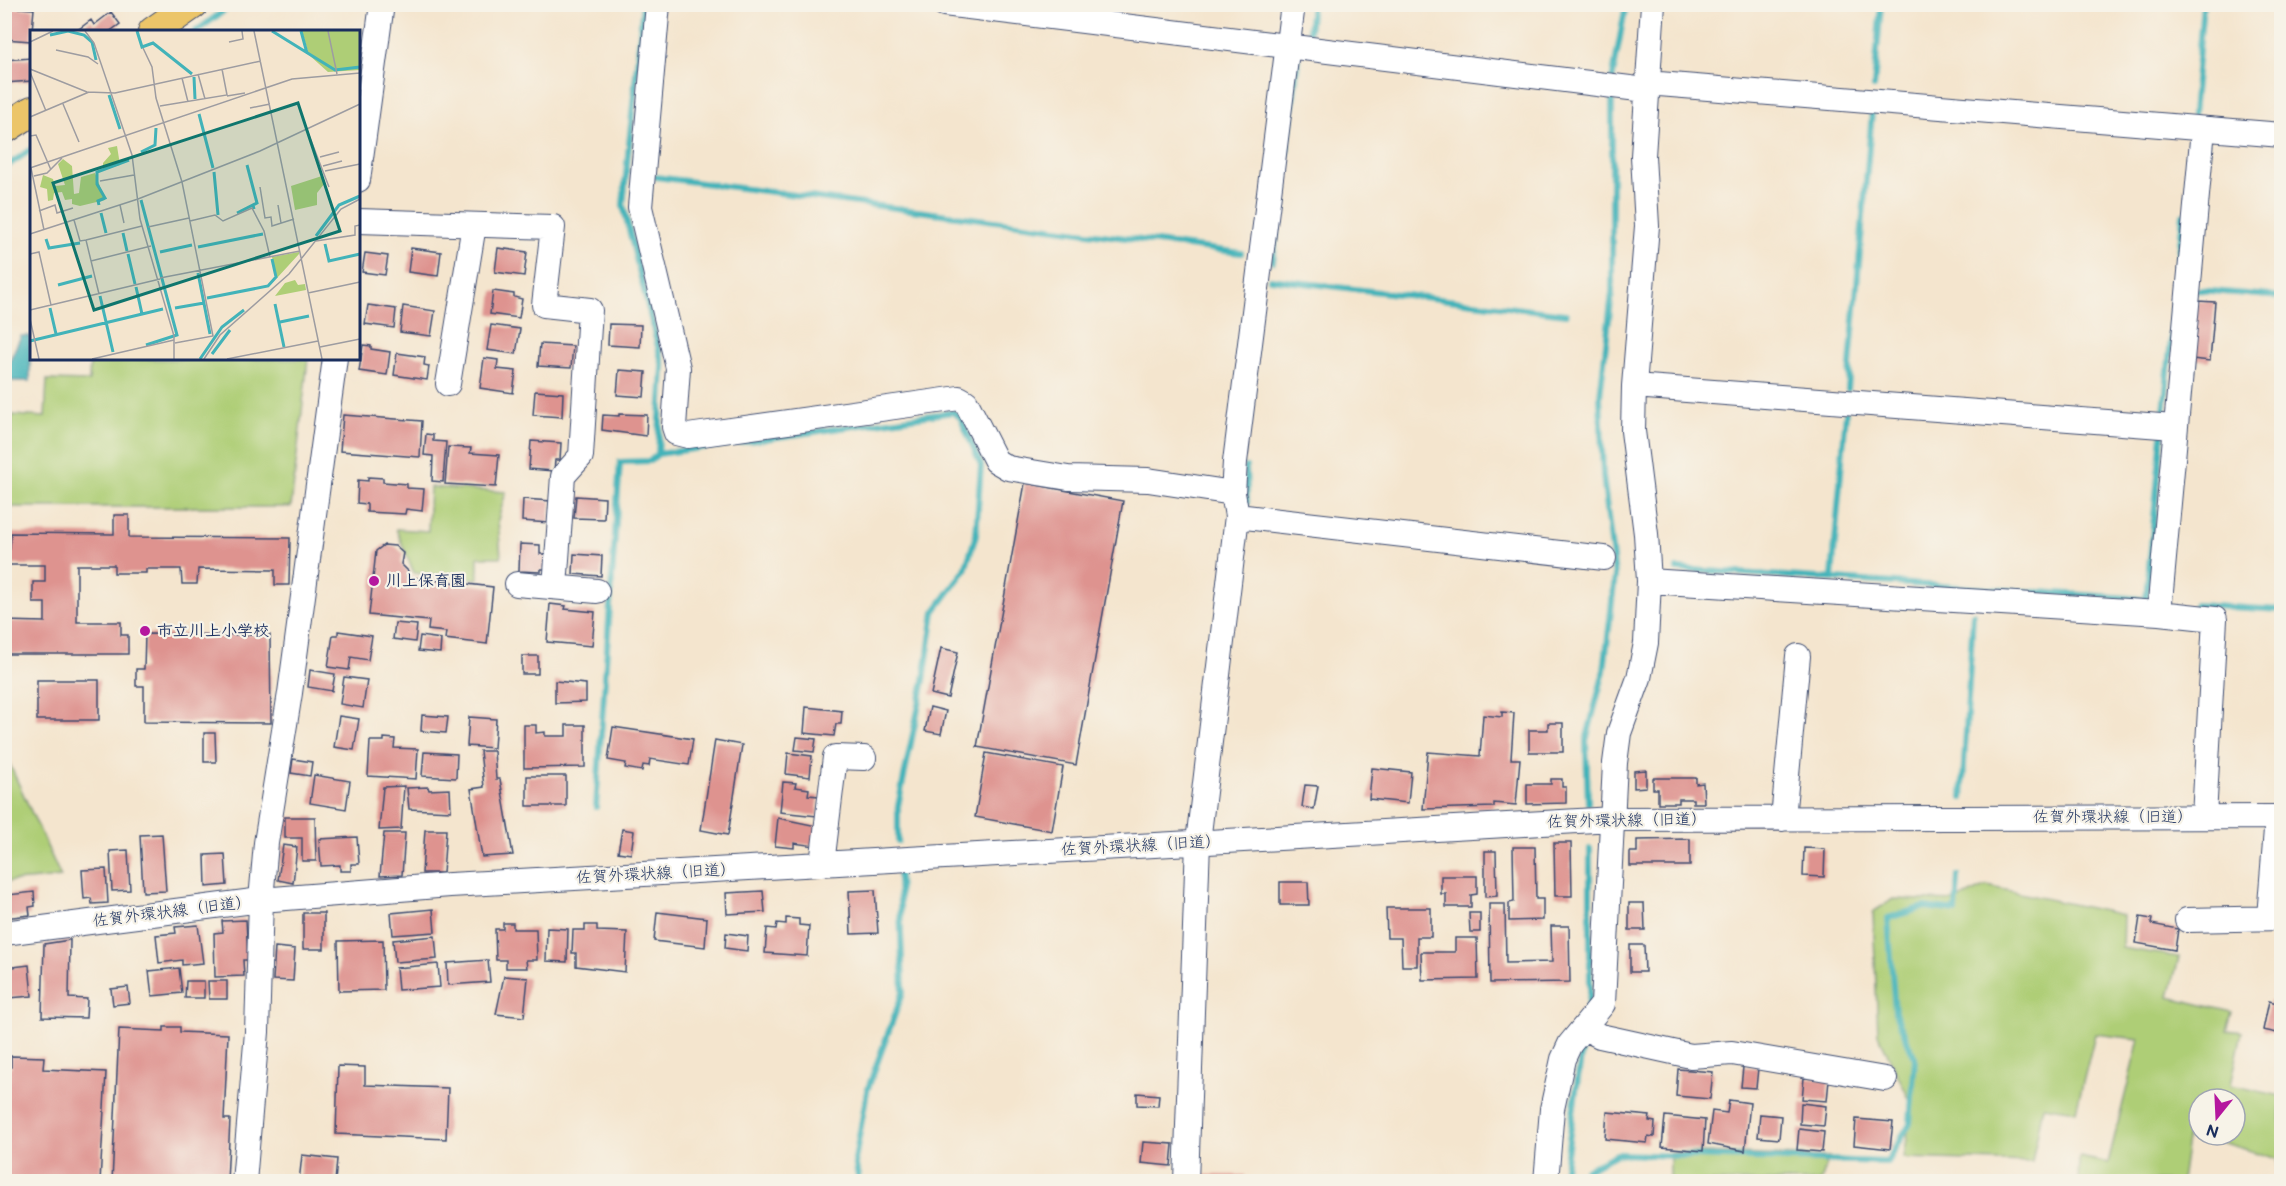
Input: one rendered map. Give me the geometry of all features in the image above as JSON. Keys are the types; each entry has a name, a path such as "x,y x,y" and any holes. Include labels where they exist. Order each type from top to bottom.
{"main road":[{"path":"156,30 194,4"},
{"path":"4,129 30,112"}],"street":[{"path":"360,165 382,4"},
{"path":"658,4 640,207 678,368 674,427 676,433 688,436 959,398 966,402 996,461 1008,468 1068,478 1148,480 1235,505 1604,558"},
{"path":"944,4 1288,47 1629,86 2282,135"},
{"path":"1186,1182 1198,842 1293,4"},
{"path":"1546,1182 1552,1109 1563,1059 1585,1036 1604,1004 1619,734 1639,678 1646,643 1649,581 1634,431 1634,386 1647,226 1643,156 1629,86 1653,4"},
{"path":"2159,613 2174,427 2203,129"},
{"path":"360,221 553,227 544,305 590,310 581,456 563,476 555,587"},
{"path":"448,384 474,225"},
{"path":"244,1182 257,1032 261,900 266,843 292,681 335,360"},
{"path":"1634,386 2174,427"},
{"path":"1649,581 2159,613 2215,619 2204,817"},
{"path":"517,585 597,591"},
{"path":"1783,819 1798,656"},
{"path":"822,864 835,758 864,758"},
{"path":"2187,920 2275,918 2279,817"},
{"name":"佐賀外環状線（旧道）","path":"4,933 261,900 450,885 1613,819 2279,817"},
{"path":"1585,1036 1691,1056 1732,1053 1884,1079"}],"green space":[{"path":"90,360 308,360 291,507 5,507 5,433 11,433 12,415 45,417 47,380 89,381"},
{"path":"430,487 506,492 498,520 501,557 478,557 478,579 414,573 396,529 428,531"},
{"path":"5,754 61,877 5,882"},
{"path":"1987,886 2123,915 2122,948 2179,957 2169,997 2232,1012 2227,1030 2242,1032 2231,1085 2240,1087 2187,1087 2187,1139 2181,1181 2078,1181 2079,1157 2108,1163 2139,1039 2095,1034 2076,1111 2043,1106 2032,1162 1904,1158 1912,1105 1878,1034 1873,912 1893,899 1955,901"},
{"path":"2247,1089 2281,1096 2281,1181 2278,1181 2278,1159 2238,1147 2247,1147"},
{"path":"1670,1152 1829,1157 1821,1181 1670,1182"}],"water":[{"path":"21,336 30,336 30,381 5,381 5,371"}],"building":[{"path":"4,7 34,9 30,41 4,39"},
{"path":"111,12 120,24 112,30 78,30 91,20 94,25"},
{"path":"30,58 30,81 4,83 4,60"},
{"path":"411,248 441,252 438,276 408,272"},
{"path":"498,248 527,252 524,276 495,272"},
{"path":"365,253 388,256 385,275 362,272"},
{"path":"493,291 514,294 514,297 522,299 519,318 490,314"},
{"path":"2197,301 2215,302 2210,361 2192,359"},
{"path":"368,305 396,309 394,328 365,324"},
{"path":"403,306 435,311 431,336 400,332"},
{"path":"609,324 641,325 640,347 608,345"},
{"path":"491,325 520,329 516,354 487,350"},
{"path":"540,344 573,346 571,368 538,366"},
{"path":"363,345 371,346 371,349 390,352 387,375 359,371"},
{"path":"397,353 425,357 424,365 429,366 427,380 394,375"},
{"path":"484,358 498,360 497,369 516,371 513,393 480,388"},
{"path":"619,370 646,372 644,397 617,395"},
{"path":"535,391 563,393 562,417 533,415"},
{"path":"619,414 647,415 646,436 602,430 603,415 619,416"},
{"path":"343,415 422,421 420,457 340,451"},
{"path":"426,434 433,435 433,441 446,442 443,482 432,481 433,456 424,455"},
{"path":"531,441 561,443 560,460 555,460 554,471 529,469"},
{"path":"448,447 471,448 470,453 499,455 496,487 445,484"},
{"path":"368,477 383,478 383,482 407,484 407,488 424,489 422,511 406,509 405,514 367,512 367,504 357,503 358,480 368,481"},
{"path":"1025,483 1123,501 1076,765 977,747"},
{"path":"576,496 605,498 604,519 574,518"},
{"path":"523,499 551,501 549,523 522,521"},
{"path":"114,515 129,515 129,537 290,538 289,585 275,585 275,570 198,569 197,584 182,584 181,569 146,569 146,573 114,573 114,565 77,565 77,622 121,622 121,635 128,635 128,654 4,654 4,621 45,622 45,603 33,603 33,582 45,582 45,565 4,565 4,549 10,549 11,533 114,534"},
{"path":"520,544 540,545 540,554 547,554 546,569 541,569 541,572 519,571"},
{"path":"384,545 395,546 403,553 401,564 408,571 407,577 493,587 487,644 445,639 446,632 428,630 429,621 369,615 376,551"},
{"path":"574,554 602,556 601,576 573,574"},
{"path":"550,604 566,606 565,609 595,612 592,646 547,642"},
{"path":"395,623 417,625 415,642 393,639"},
{"path":"338,631 372,636 368,660 351,657 349,670 328,667 333,635 338,635"},
{"path":"145,634 270,635 271,723 144,722 144,686 136,686 136,669 144,669"},
{"path":"420,636 441,639 440,653 418,651"},
{"path":"941,648 958,652 948,698 931,694"},
{"path":"522,656 538,656 538,674 522,674"},
{"path":"310,670 335,674 332,691 308,687"},
{"path":"344,677 367,680 363,708 340,704"},
{"path":"37,680 99,680 99,720 37,720"},
{"path":"555,681 586,684 586,702 555,703"},
{"path":"806,707 842,711 841,724 836,724 834,736 804,733"},
{"path":"930,707 946,711 941,734 925,731"},
{"path":"1502,712 1514,713 1511,759 1520,759 1516,805 1494,803 1494,807 1423,809 1428,752 1480,756 1483,715 1502,717"},
{"path":"422,715 448,717 446,733 421,731"},
{"path":"339,716 359,719 354,750 334,747"},
{"path":"469,717 496,719 494,748 467,746"},
{"path":"1548,723 1563,723 1563,752 1529,752 1529,730 1548,730"},
{"path":"524,725 536,725 536,733 545,732 545,736 566,736 566,725 585,725 585,767 524,768"},
{"path":"613,727 693,739 689,765 650,759 649,766 643,765 642,771 625,768 626,763 608,760"},
{"path":"204,733 215,733 216,762 204,762"},
{"path":"797,737 816,739 814,752 795,750"},
{"path":"384,738 395,739 394,748 418,749 416,779 368,776 370,741 384,741"},
{"path":"715,740 742,745 728,835 701,830"},
{"path":"480,751 494,751 496,779 500,779 513,855 482,857 471,789 484,787"},
{"path":"424,752 457,754 456,778 422,776"},
{"path":"788,753 812,756 810,777 786,774"},
{"path":"986,753 1063,767 1052,831 975,817"},
{"path":"293,759 312,762 310,776 291,773"},
{"path":"1372,768 1411,772 1408,803 1369,799"},
{"path":"1646,770 1646,787 1634,788 1634,771"},
{"path":"314,775 350,781 346,809 310,803"},
{"path":"527,776 566,776 566,806 527,806"},
{"path":"1653,778 1696,778 1696,784 1703,783 1704,803 1693,803 1693,799 1679,799 1679,803 1658,803 1658,789 1653,789"},
{"path":"1551,779 1562,779 1562,787 1566,787 1566,803 1527,804 1527,784 1551,784"},
{"path":"783,782 796,783 795,787 809,789 808,795 819,796 817,816 780,812"},
{"path":"1305,785 1318,786 1314,809 1302,807"},
{"path":"404,786 401,829 379,830 383,787"},
{"path":"428,787 429,790 450,789 451,811 409,809 407,788"},
{"path":"285,817 315,817 316,861 302,861 302,838 285,838"},
{"path":"778,818 817,826 815,846 794,843 794,848 775,846"},
{"path":"622,829 634,831 631,854 618,852"},
{"path":"425,830 446,830 443,873 422,873"},
{"path":"384,833 405,833 402,875 380,876"},
{"path":"162,834 166,891 143,892 140,835"},
{"path":"357,837 359,864 351,864 351,871 340,871 340,865 321,866 319,839"},
{"path":"1690,839 1690,866 1630,866 1630,852 1637,852 1637,840"},
{"path":"1554,843 1571,843 1572,896 1555,896"},
{"path":"283,845 297,847 293,883 278,880"},
{"path":"1513,847 1535,847 1536,899 1543,899 1543,920 1509,921 1509,903 1514,902"},
{"path":"1804,848 1825,849 1824,877 1803,876"},
{"path":"128,850 130,890 112,891 110,851"},
{"path":"1485,851 1496,851 1497,896 1485,897"},
{"path":"225,854 227,885 206,887 205,855"},
{"path":"106,869 108,903 92,904 91,898 84,899 82,870"},
{"path":"1441,876 1477,876 1477,894 1471,895 1471,907 1446,907 1446,894 1441,894"},
{"path":"1280,882 1308,882 1309,905 1280,905"},
{"path":"4,889 7,889 8,895 34,892 35,906 29,907 30,915 4,918"},
{"path":"875,890 878,933 851,934 849,891"},
{"path":"763,891 765,912 727,914 726,893"},
{"path":"1629,903 1644,903 1645,930 1629,930"},
{"path":"1489,904 1505,904 1506,963 1552,962 1551,926 1569,926 1570,982 1490,983"},
{"path":"1386,908 1431,908 1431,937 1417,937 1417,966 1402,966 1401,938 1387,938"},
{"path":"433,909 435,932 393,935 391,913"},
{"path":"657,912 707,918 705,947 654,941"},
{"path":"303,913 324,913 324,949 303,949"},
{"path":"1469,913 1480,913 1480,932 1470,932"},
{"path":"2140,917 2152,919 2151,924 2178,929 2175,950 2136,943"},
{"path":"786,918 799,919 799,925 809,926 807,956 765,953 767,928 776,929 777,923 786,924"},
{"path":"246,920 248,960 243,960 244,976 215,977 214,933 223,932 222,921"},
{"path":"503,923 513,923 513,929 536,929 537,960 526,960 527,968 506,968 506,960 496,960 495,929 503,929"},
{"path":"198,925 203,963 182,965 182,960 159,963 156,935 176,933 175,927"},
{"path":"585,925 597,925 597,931 627,932 625,972 576,966 576,953 572,953 573,930 585,930"},
{"path":"547,928 568,929 567,962 546,961"},
{"path":"726,933 748,936 747,951 725,948"},
{"path":"435,936 437,959 395,962 393,940"},
{"path":"1455,938 1477,938 1478,979 1422,980 1421,952 1455,952"},
{"path":"70,940 69,998 87,999 86,1018 42,1017 44,944"},
{"path":"383,940 384,990 339,991 338,941"},
{"path":"1630,945 1644,945 1645,972 1630,972"},
{"path":"275,947 295,949 293,981 273,980"},
{"path":"488,960 490,982 448,985 447,963"},
{"path":"438,964 440,987 398,990 396,968"},
{"path":"29,965 32,996 9,998 5,968"},
{"path":"179,968 182,993 152,996 149,971"},
{"path":"504,976 528,978 524,1017 496,1014"},
{"path":"186,981 204,981 204,998 185,998"},
{"path":"208,981 227,981 227,999 209,999"},
{"path":"128,987 130,1003 113,1005 111,989"},
{"path":"2269,1001 2282,1004 2282,1034 2263,1030"},
{"path":"164,1027 180,1027 180,1032 228,1034 224,1119 230,1119 227,1182 112,1182 119,1029 164,1031"},
{"path":"11,1056 44,1057 43,1069 106,1072 100,1182 4,1182 4,1067 11,1067"},
{"path":"338,1066 365,1067 365,1085 448,1088 446,1139 336,1134"},
{"path":"1743,1067 1758,1068 1756,1088 1741,1087"},
{"path":"1678,1069 1713,1072 1710,1099 1676,1096"},
{"path":"1804,1078 1829,1080 1827,1101 1802,1099"},
{"path":"1137,1093 1159,1095 1158,1106 1137,1105"},
{"path":"1729,1100 1750,1103 1745,1151 1708,1144 1712,1111 1727,1113"},
{"path":"1801,1103 1826,1106 1824,1126 1800,1124"},
{"path":"1607,1112 1650,1116 1649,1121 1655,1122 1654,1137 1648,1136 1647,1143 1605,1139"},
{"path":"1760,1114 1781,1116 1779,1139 1758,1137"},
{"path":"1665,1116 1705,1120 1703,1151 1662,1147"},
{"path":"1856,1119 1893,1122 1890,1149 1854,1145"},
{"path":"1799,1129 1824,1132 1822,1152 1797,1150"},
{"path":"1143,1142 1173,1144 1171,1166 1141,1163"},
{"path":"302,1155 337,1159 335,1182 299,1182"},
{"path":"1200,1175 1245,1175 1245,1182 1200,1182"}],"waterway":[{"path":"198,30 233,4"},
{"path":"643,4 623,205 663,367 658,454 953,412 960,417 981,465 976,535 965,570 934,612 924,680 898,806 898,841"},
{"path":"1309,32 1312,4"},
{"path":"1612,81 1626,4"},
{"path":"1874,87 1881,4"},
{"path":"2193,114 2203,4"},
{"path":"1273,261 1298,61"},
{"path":"1588,803 1586,741 1604,671 1615,576 1603,475 1600,396 1612,293 1612,91"},
{"path":"1848,389 1872,112"},
{"path":"4,168 30,150"},
{"path":"656,177 1241,253"},
{"path":"2164,412 2183,215"},
{"path":"1270,279 1566,314"},
{"path":"2199,290 2282,297"},
{"path":"1832,578 1846,413"},
{"path":"1677,569 2146,599 2162,435"},
{"path":"596,807 620,462 650,461 658,454"},
{"path":"1246,467 1247,503"},
{"path":"2195,605 2282,610"},
{"path":"1962,798 1973,614"},
{"path":"1588,1009 1590,849"},
{"path":"859,1182 855,1160 867,1091 903,992 899,875"},
{"path":"1586,1170 1617,1154 1887,1162 1910,1123 1915,1058 1895,1013 1888,918 1925,907 1956,911 1958,876"},
{"path":"1563,1182 1583,1043"}],"place":[{"name":"川上保育園","path":"374,581"},
{"name":"市立川上小学校","path":"145,631"}]}
